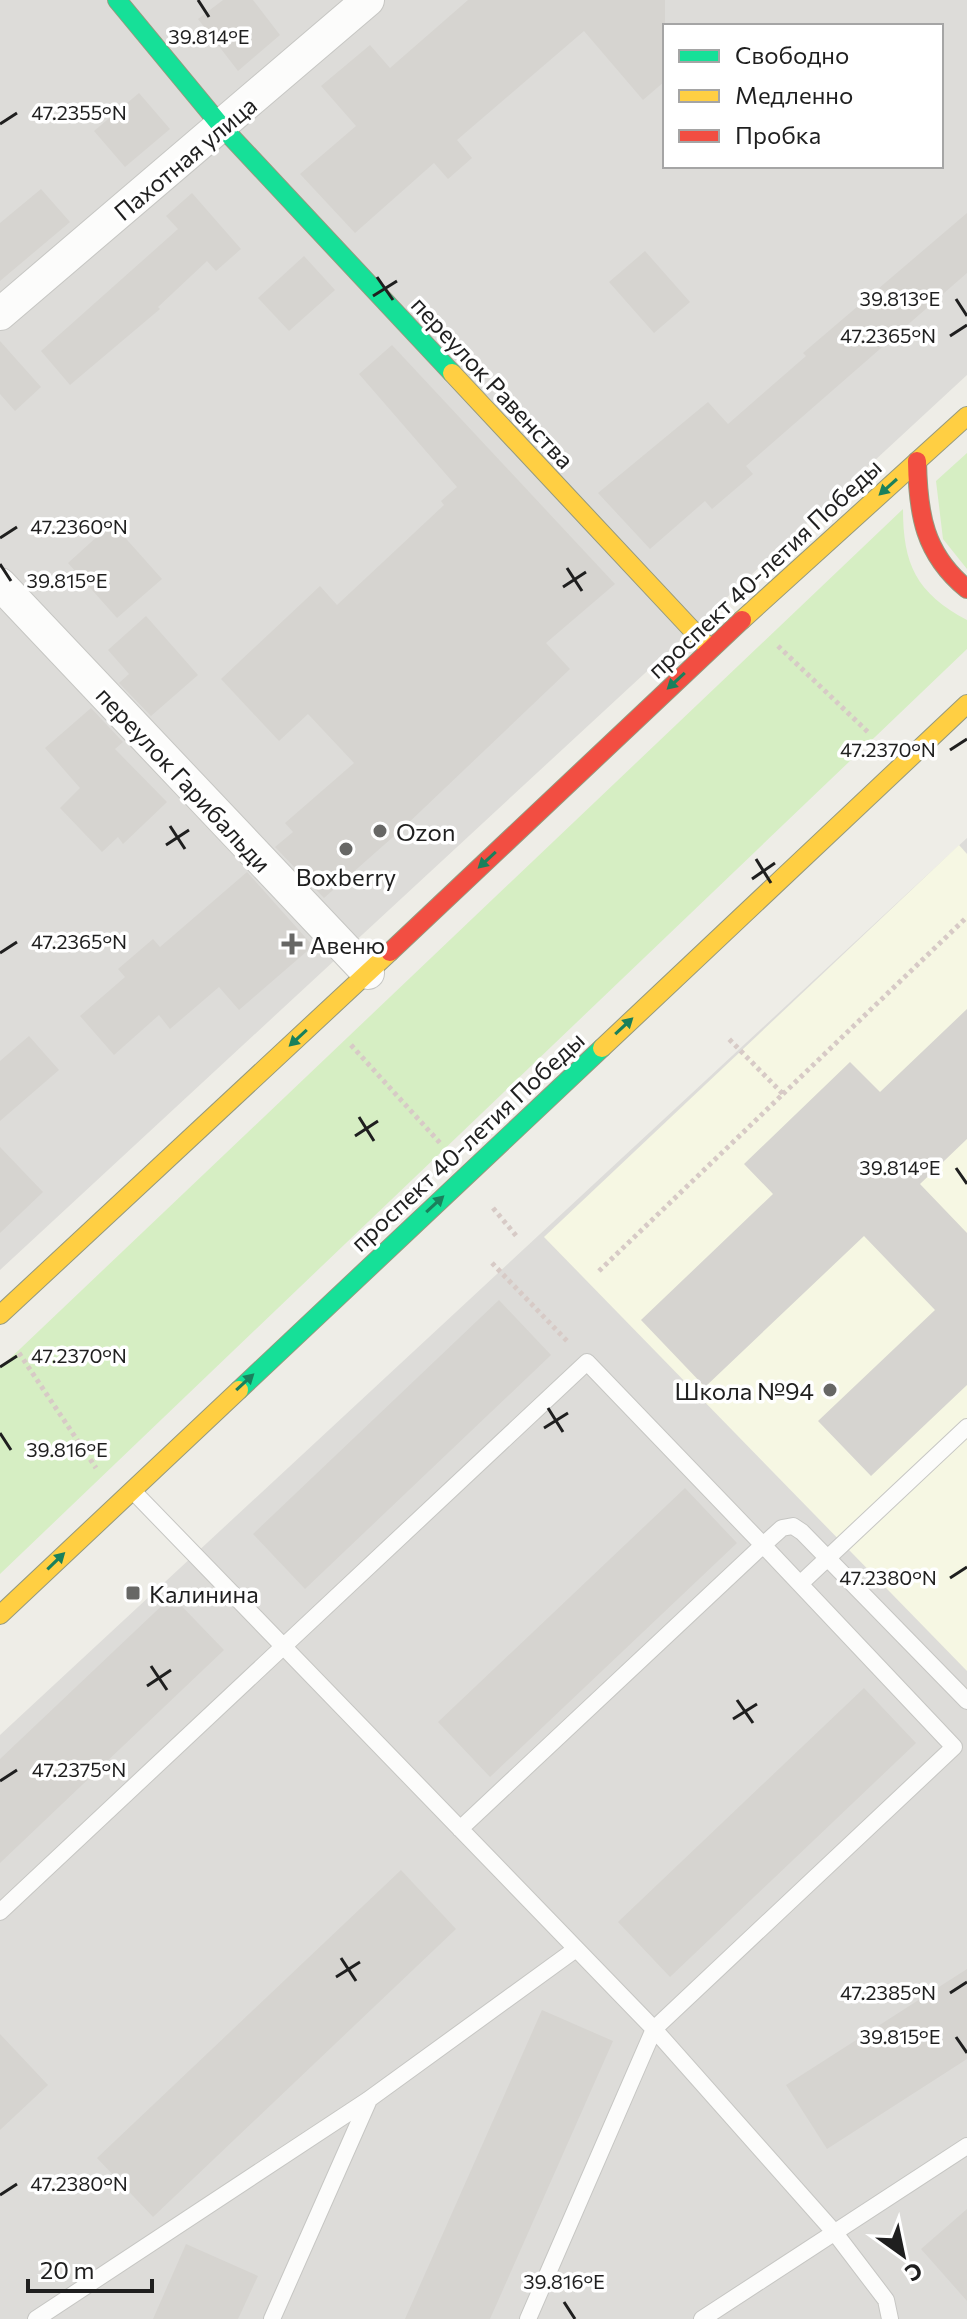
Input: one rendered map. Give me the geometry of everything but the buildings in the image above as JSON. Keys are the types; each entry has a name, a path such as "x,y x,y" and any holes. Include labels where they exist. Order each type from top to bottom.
{"main road":[{"name":"переулок Равенства","path":"117,0 222,127 710,649"},
{"name":"проспект 40-летия Победы","path":"0,1315 710,649 967,416"},
{"path":"917,461 922,522 931,550 950,577 967,589"},
{"name":"проспект 40-летия Победы","path":"0,1615 967,704"}],"street":[{"name":"Пахотная улица","path":"0,314 368,0"},
{"name":"переулок Гарибальди","path":"0,584 368,973"}],"lane":[{"path":"0,1912 587,1362 954,1747 654,2029 528,2319"},
{"path":"800,1584 967,1427"},
{"path":"125,1496 283,1646 654,2029 835,2233 886,2300 890,2319"},
{"path":"460,1829 782,1528 793,1526 967,1701"},
{"path":"36,2319 368,2100 576,1949"},
{"path":"272,2319 368,2100"},
{"path":"702,2319 967,2146"}],"path":[{"path":"747,615 870,734"},
{"path":"599,1271 967,917"},
{"path":"323,1015 441,1145"},
{"path":"729,1039 783,1094"},
{"path":"487,1201 518,1238"},
{"path":"492,1263 587,1362"},
{"path":"17,1349 125,1496"}],"shaded area":[{"path":"0,0 967,0 967,375 0,1270"},
{"path":"967,838 967,2319 0,2319 0,1735"},
{"name":"Школа №94","path":"959,845 967,854 967,1671 544,1237"}],"green space":[{"path":"967,453 967,569 943,539 936,481"},
{"path":"903,509 906,546 916,575 935,599 967,620 967,649 0,1574 0,1368"}],"traffic: fast":[{"path":"117,0 222,127 452,373"},
{"path":"239,1390 602,1048"}],"traffic: slow":[{"path":"452,373 710,649"},
{"path":"742,620 967,416"},
{"path":"602,1048 967,704"},
{"path":"0,1315 390,952"},
{"path":"0,1615 239,1390"}],"traffic: jam":[{"path":"917,461 919,498 926,532 941,562 967,589"},
{"path":"390,952 742,620"}],"place":[{"name":"Ozon","path":"380,831"},
{"name":"Boxberry","path":"346,849"},
{"name":"Авеню","path":"292,944"},
{"name":"Школа №94","path":"830,1390"},
{"name":"Калинина","path":"133,1593"}]}
